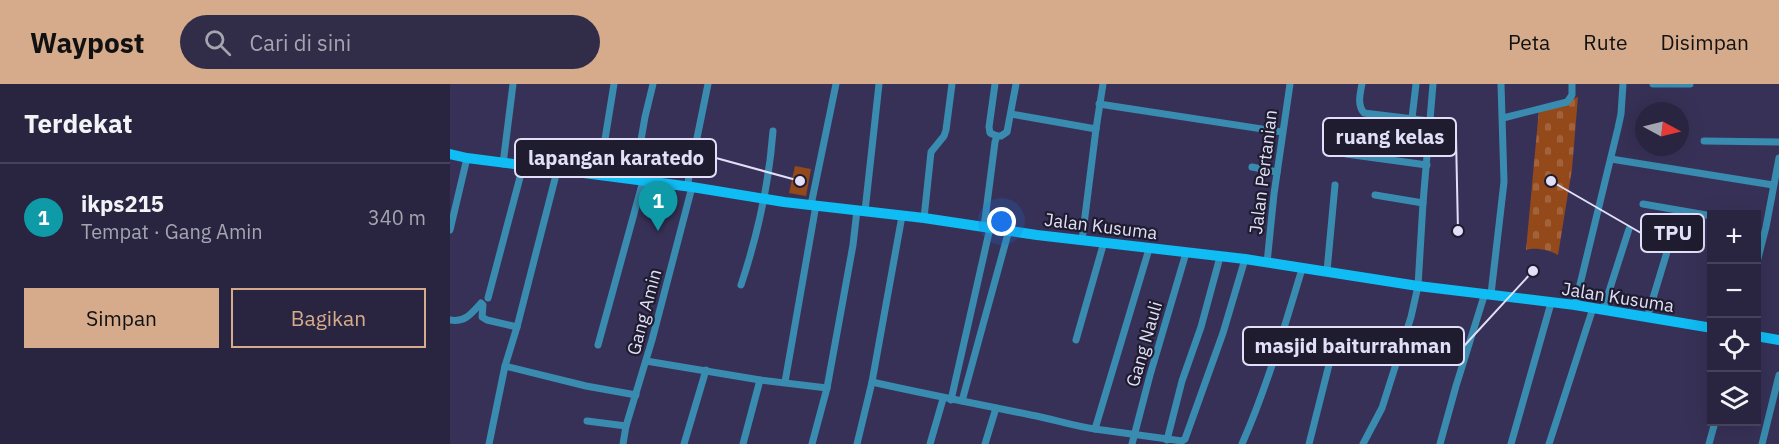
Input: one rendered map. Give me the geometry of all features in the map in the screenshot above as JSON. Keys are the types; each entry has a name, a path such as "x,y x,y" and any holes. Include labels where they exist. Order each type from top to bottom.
{"street":[{"path":"503,164 513,84"},
{"path":"599,176 614,84"},
{"path":"598,345 638,180 645,117 653,84"},
{"name":"Gang Amin","path":"623,444 689,187 708,84"},
{"path":"785,382 836,84"},
{"path":"812,444 827,388 861,211 879,84"},
{"path":"924,218 931,152 946,130 952,84"},
{"path":"995,84 989,127 990,133 997,136 1007,132 1016,84"},
{"path":"1082,240 1103,84"},
{"name":"Jalan Pertanian","path":"1267,263 1282,132 1290,84"},
{"path":"1362,84 1359,104 1364,113 1430,121"},
{"path":"1412,118 1416,84"},
{"path":"1363,444 1382,408 1411,318 1418,286 1433,84"},
{"path":"1440,444 1456,386 1488,294 1504,182 1501,84"},
{"path":"1503,118 1567,102 1572,95 1572,84"},
{"path":"1575,305 1621,114 1623,84"},
{"path":"1653,84 1690,84"},
{"path":"1100,104 1282,132"},
{"path":"1011,114 1096,129"},
{"path":"1330,122 1429,137"},
{"path":"741,285 753,250 765,199 773,131"},
{"path":"930,444 947,399 987,228 997,136"},
{"path":"1704,141 1779,141"},
{"name":"Jalan Kusuma","path":"450,154 503,164 638,180 765,199 1149,249 1245,259 1418,286 1575,305 1707,327"},
{"path":"1346,154 1427,165"},
{"path":"450,230 454,197 466,158"},
{"path":"1757,264 1779,158"},
{"path":"1611,159 1773,185"},
{"path":"488,298 523,166"},
{"path":"1252,167 1277,172"},
{"path":"489,444 505,366 557,171"},
{"path":"1327,272 1335,185"},
{"path":"1375,195 1423,203"},
{"path":"1643,204 1707,215"},
{"path":"857,444 872,382 902,216"},
{"path":"1761,226 1766,227"},
{"path":"1549,444 1629,229"},
{"path":"962,401 1009,230"},
{"path":"1647,318 1673,232"},
{"path":"1076,340 1104,242"},
{"path":"1095,429 1149,249"},
{"name":"Gang Nauli","path":"1132,444 1186,253"},
{"path":"1167,440 1182,381 1201,327 1220,257"},
{"path":"872,382 1095,429 1182,441 1187,434 1223,333 1245,259"},
{"path":"1242,444 1275,361 1302,269"},
{"path":"450,320 463,320 482,303 482,317 517,327"},
{"path":"1511,444 1551,303"},
{"path":"1761,337 1779,340"},
{"path":"1309,444 1335,341"},
{"path":"646,361 760,380 827,388"},
{"path":"505,366 586,386 636,394"},
{"path":"684,444 706,370"},
{"path":"1762,444 1779,375"},
{"path":"743,444 760,380"},
{"path":"985,444 996,408"},
{"path":"587,421 626,426"},
{"path":"1709,444 1714,426"}],"green space":[{"path":"1578,97 1572,169 1558,255 1542,250 1526,250 1539,109"},
{"path":"795,166 811,169 806,196 789,193"}],"place":[{"name":"lapangan karatedo","path":"800,181"},
{"name":"TPU","path":"1551,181"},
{"name":"ikps215","path":"658,231"},
{"name":"ruang kelas","path":"1458,231"},
{"name":"masjid baiturrahman","path":"1533,271"}]}
